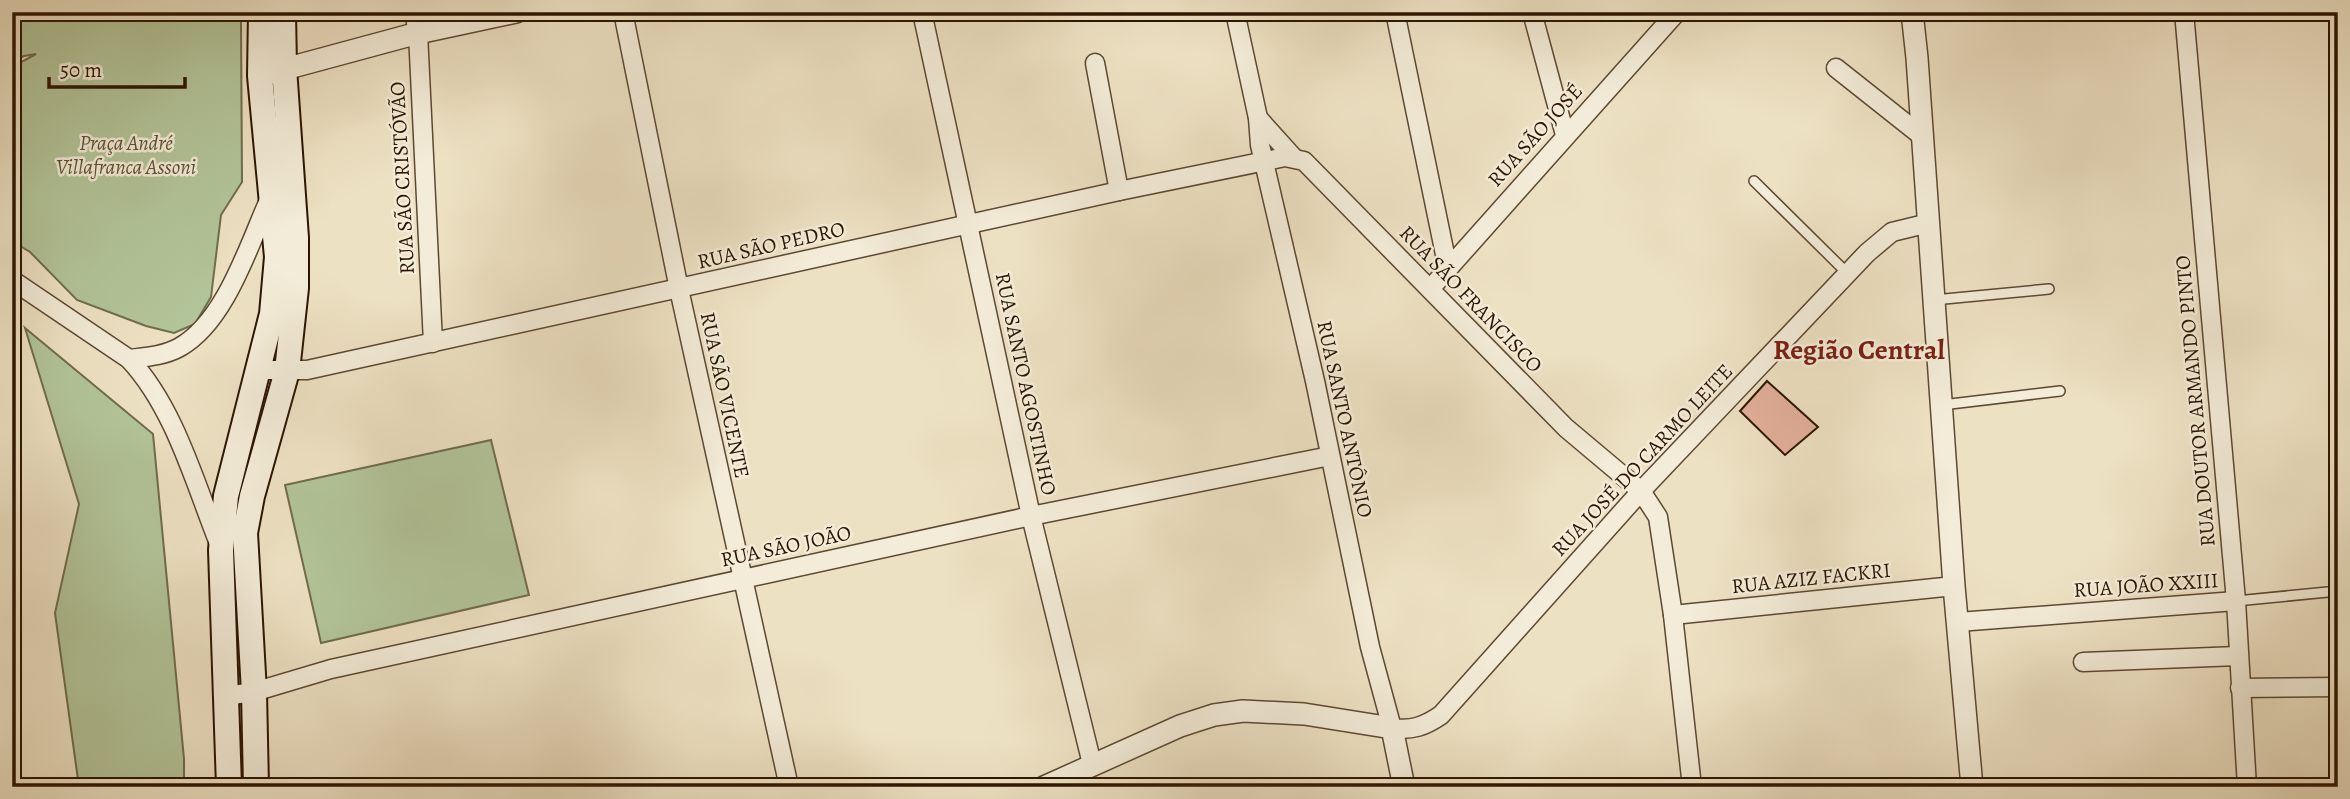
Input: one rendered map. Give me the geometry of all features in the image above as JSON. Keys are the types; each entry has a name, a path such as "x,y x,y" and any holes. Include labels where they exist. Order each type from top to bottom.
{"main road":[{"path":"229,787 221,550 226,496 259,370 276,290 277,257 260,76 261,12"},
{"path":"256,787 254,692 245,533 251,496 287,371 296,276 283,12"}],"street":[{"path":"260,76 416,23 516,12"},
{"name":"RUA SÃO VICENTE","path":"623,12 783,786"},
{"name":"RUA SANTO AGOSTINHO","path":"922,12 1031,516 1092,764"},
{"name":"RUA SANTO ANTÔNIO","path":"1235,12 1258,118 1260,145 1315,382 1370,647 1392,728"},
{"path":"1395,12 1448,269"},
{"path":"1532,12 1565,135"},
{"name":"RUA SÃO JOSÉ","path":"1430,289 1677,12"},
{"path":"1912,12 1954,586 1972,787"},
{"name":"RUA DOUTOR ARMANDO PINTO","path":"2184,12 2236,601 2247,787"},
{"name":"RUA SÃO CRISTÓVÃO","path":"416,23 433,343"},
{"path":"1095,63 1119,191"},
{"path":"1836,68 1923,137"},
{"name":"RUA SANTO ANTÔNIO","path":"1258,118 1294,158"},
{"path":"1265,161 1294,158"},
{"name":"RUA SÃO FRANCISCO","path":"1294,158 1304,161 1566,428 1641,491 1658,517 1673,615 1692,787"},
{"name":"RUA SÃO PEDRO","path":"259,370 307,370 1265,161"},
{"path":"129,359 159,355 179,347 192,339 213,318 224,301 272,194"},
{"name":"RUA JOSÉ DO CARMO LEITE","path":"1392,728 1418,728 1441,715 1641,491 1874,247 1892,232 1929,223"},
{"path":"12,280 129,359 141,373 161,401 221,550"},
{"name":"RUA SÃO JOÃO","path":"225,696 254,692 331,669 1031,516 1329,456"},
{"name":"RUA AZIZ FACKRI","path":"1673,615 1954,586"},
{"name":"RUA JOÃO XXIII","path":"1958,622 2236,601"},
{"path":"2083,662 2238,656"},
{"path":"2240,688 2338,687"},
{"path":"1057,784 1092,764 1180,726 1214,715 1243,711 1304,714 1392,728 1404,787"}],"lane":[{"path":"1754,181 1848,274"},
{"path":"1934,300 2049,289"},
{"path":"1942,405 2060,391"},
{"name":"RUA JOÃO XXIII","path":"2236,601 2338,592"}],"green space":[{"name":"Praça André Villafranca Assoni","path":"12,12 243,12 242,182 221,215 211,297 195,324 174,333 146,326 77,300 30,252 12,241 12,67 36,54 12,62"},
{"path":"25,328 153,434 184,759 184,787 79,787 55,613 79,504"},
{"path":"491,440 529,595 321,643 285,485"}],"building":[{"path":"1767,381 1818,427 1785,455 1740,411"}],"district":[{"name":"Região Central","path":"1859,349"}]}
